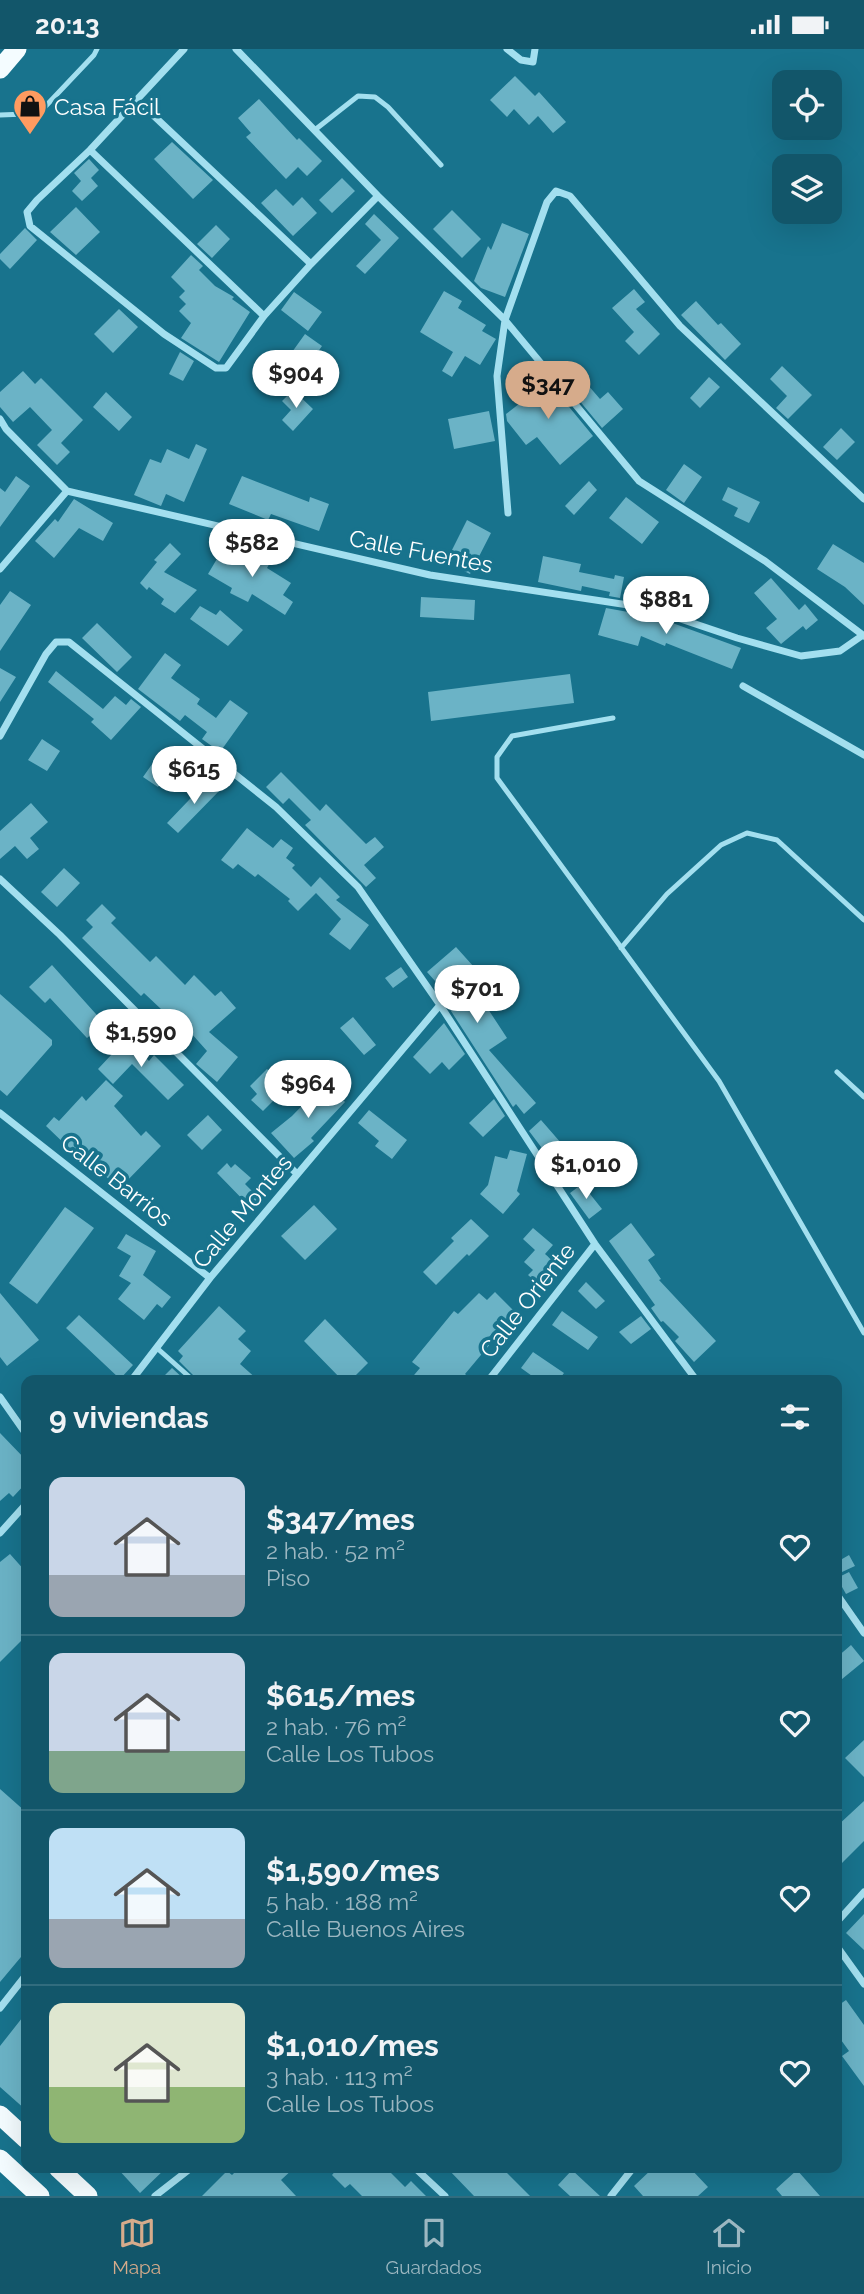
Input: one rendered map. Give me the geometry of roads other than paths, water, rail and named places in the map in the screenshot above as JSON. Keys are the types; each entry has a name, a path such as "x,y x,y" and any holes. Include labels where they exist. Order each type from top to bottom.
{"highway":[{"path":"0,69 17,49"},
{"path":"0,2115 21,2134"},
{"path":"0,2159 40,2196"},
{"path":"63,2173 88,2196"}],"street":[{"path":"184,49 90,151 27,212 30,226 164,334 216,368 226,368 264,316 310,264 378,196"},
{"path":"236,49 378,196 505,320 639,481 765,561 863,635"},
{"path":"507,49 521,60 533,62 535,49"},
{"path":"138,101 310,264"},
{"path":"90,151 264,316"},
{"path":"508,513 497,376 505,320 547,202 556,191 570,195 680,326 864,499"},
{"path":"0,419 3,428 67,491 0,569"},
{"name":"Calle Fuentes","path":"67,491 430,575 648,608 801,656 840,651 863,635"},
{"path":"0,736 46,655 56,642 69,642 276,807 358,887 440,1005 595,1244 693,1375"},
{"path":"743,686 864,755"},
{"path":"0,879 60,935 297,1174"},
{"name":"Calle Montes","path":"136,1375 210,1278 440,1005"},
{"name":"Calle Barrios","path":"0,1113 210,1278"},
{"name":"Calle Oriente","path":"493,1375 595,1244"},
{"path":"0,1397 21,1427"},
{"path":"0,1533 21,1510"},
{"path":"842,1602 864,1633"},
{"path":"842,1916 864,1892"},
{"path":"842,1954 864,1985"},
{"path":"0,2008 21,1981"},
{"path":"155,2196 185,2173"},
{"path":"420,2173 445,2196"},
{"path":"611,2196 629,2173"}],"lane":[{"path":"0,115 42,110 97,49"},
{"path":"316,129 358,96 375,97 388,107 441,165"},
{"path":"613,718 512,736 497,757 496,778 719,1081 864,1333"},
{"path":"621,948 667,894 721,845 747,833 777,840 864,920"},
{"path":"837,1072 864,1097"},
{"path":"158,1349 187,1375"}],"place":[{"name":"Casa Fácil","path":"30,136"}]}
